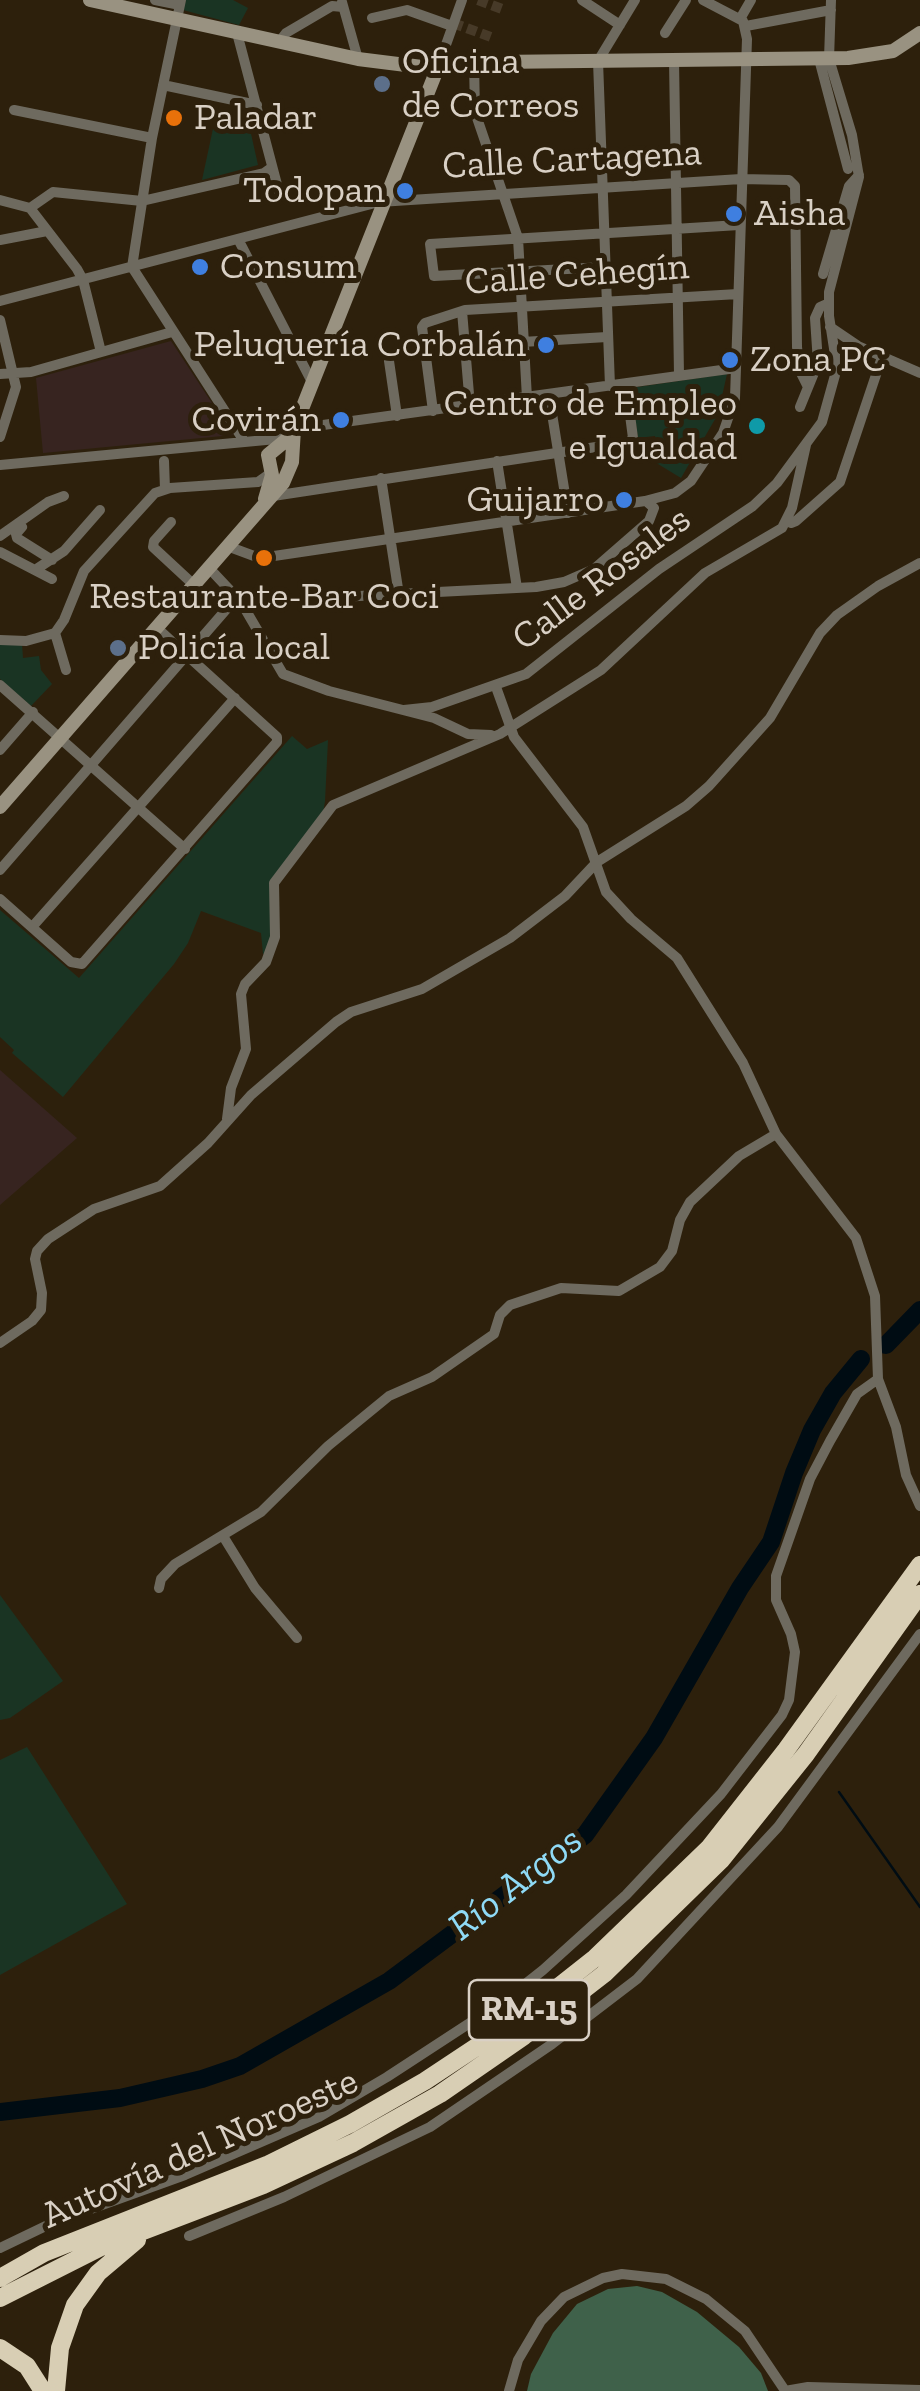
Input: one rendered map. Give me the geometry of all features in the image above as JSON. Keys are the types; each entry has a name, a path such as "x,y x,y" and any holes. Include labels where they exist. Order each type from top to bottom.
{"highway":[{"name":"Autovía del Noroeste","path":"0,2278 79,2238 269,2164 350,2124 424,2082 514,2022 595,1958 709,1848 786,1750 920,1565"},
{"name":"Autovía del Noroeste","path":"179,2217 264,2185 354,2143 440,2094 604,1974 721,1860 806,1754 920,1594"},
{"name":"RM-15","path":"0,2298 101,2248 179,2217"},
{"path":"56,2391 62,2340 82,2294 118,2254 179,2217"},
{"path":"0,2348 27,2366 42,2391"}],"street":[{"path":"90,0 179,8"},
{"path":"155,0 236,33 404,66 824,59 894,51 920,33"},
{"path":"273,494 268,455 312,382 462,0"},
{"path":"582,0 620,25"},
{"path":"610,386 598,60 635,0"},
{"path":"665,32 686,0"},
{"path":"209,568 239,600 283,674 329,691 440,720 478,736 513,732 600,670 705,573 774,534 788,519 806,445 826,414 836,378 828,303 858,188 853,172 852,135 824,59 831,5 743,23 703,0"},
{"path":"227,546 254,556 274,556 645,501 683,488 722,434 735,398 743,23 751,0"},
{"path":"280,42 286,33 342,4 358,59"},
{"path":"179,8 152,138 132,267 244,440"},
{"path":"372,18 407,10 452,26"},
{"path":"236,33 279,192"},
{"path":"242,54 246,42 263,38"},
{"path":"446,42 449,56 467,63"},
{"path":"674,60 680,375"},
{"path":"467,63 475,112 518,238 528,398"},
{"path":"404,66 424,79 426,98"},
{"path":"163,85 257,105"},
{"path":"14,110 152,138"},
{"path":"30,208 54,192 142,201 264,174 272,168"},
{"path":"823,274 853,172"},
{"path":"394,176 396,194 408,200"},
{"name":"Calle Cartagena","path":"0,301 384,202 789,180 795,186 797,347 800,371 807,385"},
{"path":"0,200 30,208 83,280 101,352"},
{"path":"357,207 371,214 372,231"},
{"path":"605,267 434,276 430,244 740,225"},
{"path":"0,240 47,231"},
{"path":"238,240 312,382"},
{"name":"Calle Cehegín","path":"433,411 422,324 462,311 738,294"},
{"path":"800,407 818,363 814,318 820,307 828,303"},
{"path":"462,311 470,406"},
{"path":"0,320 16,393 0,437"},
{"path":"830,327 858,346 920,373"},
{"path":"0,374 14,374 172,332"},
{"path":"522,342 607,337"},
{"path":"788,519 796,521 840,482 882,357"},
{"path":"389,361 397,416"},
{"path":"0,465 279,439 397,416 736,368"},
{"path":"273,494 632,441 626,384"},
{"path":"549,395 568,513"},
{"path":"0,807 273,494 291,462 289,450 279,439"},
{"name":"Calle Rosales","path":"404,710 440,704 526,674 658,568 753,506 777,483 806,445"},
{"path":"164,460 165,489"},
{"path":"497,460 517,588"},
{"path":"270,469 281,472 291,462"},
{"path":"0,640 26,641 55,633 84,571 149,498 165,489 258,482 267,478 270,469"},
{"path":"270,469 273,494"},
{"path":"381,478 399,594"},
{"path":"0,536 48,502 64,496"},
{"path":"0,870 239,600 517,588 564,582 594,569 649,521 654,508 645,501"},
{"path":"35,570 80,535 100,510"},
{"path":"171,522 153,547 194,585"},
{"path":"19,525 22,527 16,534 18,538 52,560"},
{"path":"0,552 52,579"},
{"path":"0,1343 41,1310 42,1293 35,1260 41,1245 94,1209 160,1186 336,1022 351,1012 422,990 510,938 565,896 597,862 670,817 709,786 770,718 820,633 837,615 878,586 920,564"},
{"path":"0,898 78,966 278,739 157,628"},
{"path":"55,633 66,670"},
{"path":"0,685 185,849"},
{"path":"496,686 513,732 583,826 606,892 677,958 690,976 743,1064 776,1134 845,1221 860,1249 876,1296 878,1379 896,1427 906,1475 920,1504"},
{"path":"33,926 235,698"},
{"path":"440,704 436,712 440,720"},
{"path":"0,750 33,712"},
{"path":"461,731 468,749"},
{"path":"227,1120 231,1088 246,1048 241,994 245,984 266,962 271,947 277,877 333,805 500,734"},
{"path":"159,1588 175,1564 261,1512 328,1446 389,1396 432,1376 494,1334 500,1315 510,1304 561,1288 620,1291 650,1275 668,1258 685,1209 705,1185 738,1156 776,1134"},
{"path":"0,2248 52,2223 185,2176 320,2117 504,2000 626,1895 721,1794 790,1700 794,1652 791,1634 776,1600 776,1576 804,1496 830,1441 857,1394 878,1379"},
{"path":"224,1536 255,1588 298,1638"},
{"path":"190,2236 301,2189 430,2127 552,2044 636,1979 778,1827 920,1634"},
{"path":"509,2391 518,2360 541,2321 564,2297 603,2278 622,2274 666,2279 706,2299 746,2331 785,2390 920,2390"}],"shaded area":[{"path":"171,341 233,435 43,453 36,378"},
{"path":"0,1070 77,1138 0,1205"}],"green space":[{"path":"186,0 233,0 248,8 239,25 183,10"},
{"path":"217,110 247,116 258,165 202,180"},
{"path":"727,374 718,414 681,478 653,461 655,436 638,438 631,388"},
{"path":"0,643 22,644 23,658 39,656 41,670 52,684 31,706 0,679"},
{"path":"292,736 307,749 328,740 325,801 323,813 280,868 268,952 263,954 261,933 201,911 174,964 63,1097 12,1053 14,1050 0,1037 0,910 79,978"},
{"path":"0,1595 63,1681 10,1718 0,1720"},
{"path":"27,1747 127,1904 0,1975 0,1760"},
{"path":"637,2286 662,2292 697,2312 739,2347 761,2373 768,2391 527,2391 531,2374 553,2333 577,2304 608,2289"}],"waterway":[{"name":"Río Argos","path":"886,1345 920,1310"},
{"name":"Río Argos","path":"0,2112 120,2098 240,2066 389,1981 585,1835 654,1738 740,1588 771,1542 812,1430 833,1393 861,1359"},
{"path":"839,1792 920,1907"}],"tunnel":[{"path":"478,0 502,9"},
{"path":"453,23 491,37"}],"place":[{"name":"Oficina de Correos","path":"382,84"},
{"name":"Paladar","path":"174,118"},
{"name":"Todopan","path":"405,191"},
{"name":"Aisha","path":"734,214"},
{"name":"Consum","path":"200,267"},
{"name":"Peluquería Corbalán","path":"546,345"},
{"name":"Zona PC","path":"730,360"},
{"name":"Covirán","path":"341,420"},
{"name":"Centro de Empleo e Igualdad","path":"757,426"},
{"name":"Guijarro","path":"624,500"},
{"name":"Restaurante-Bar Coci","path":"264,558"},
{"name":"Policía local","path":"118,648"}]}
